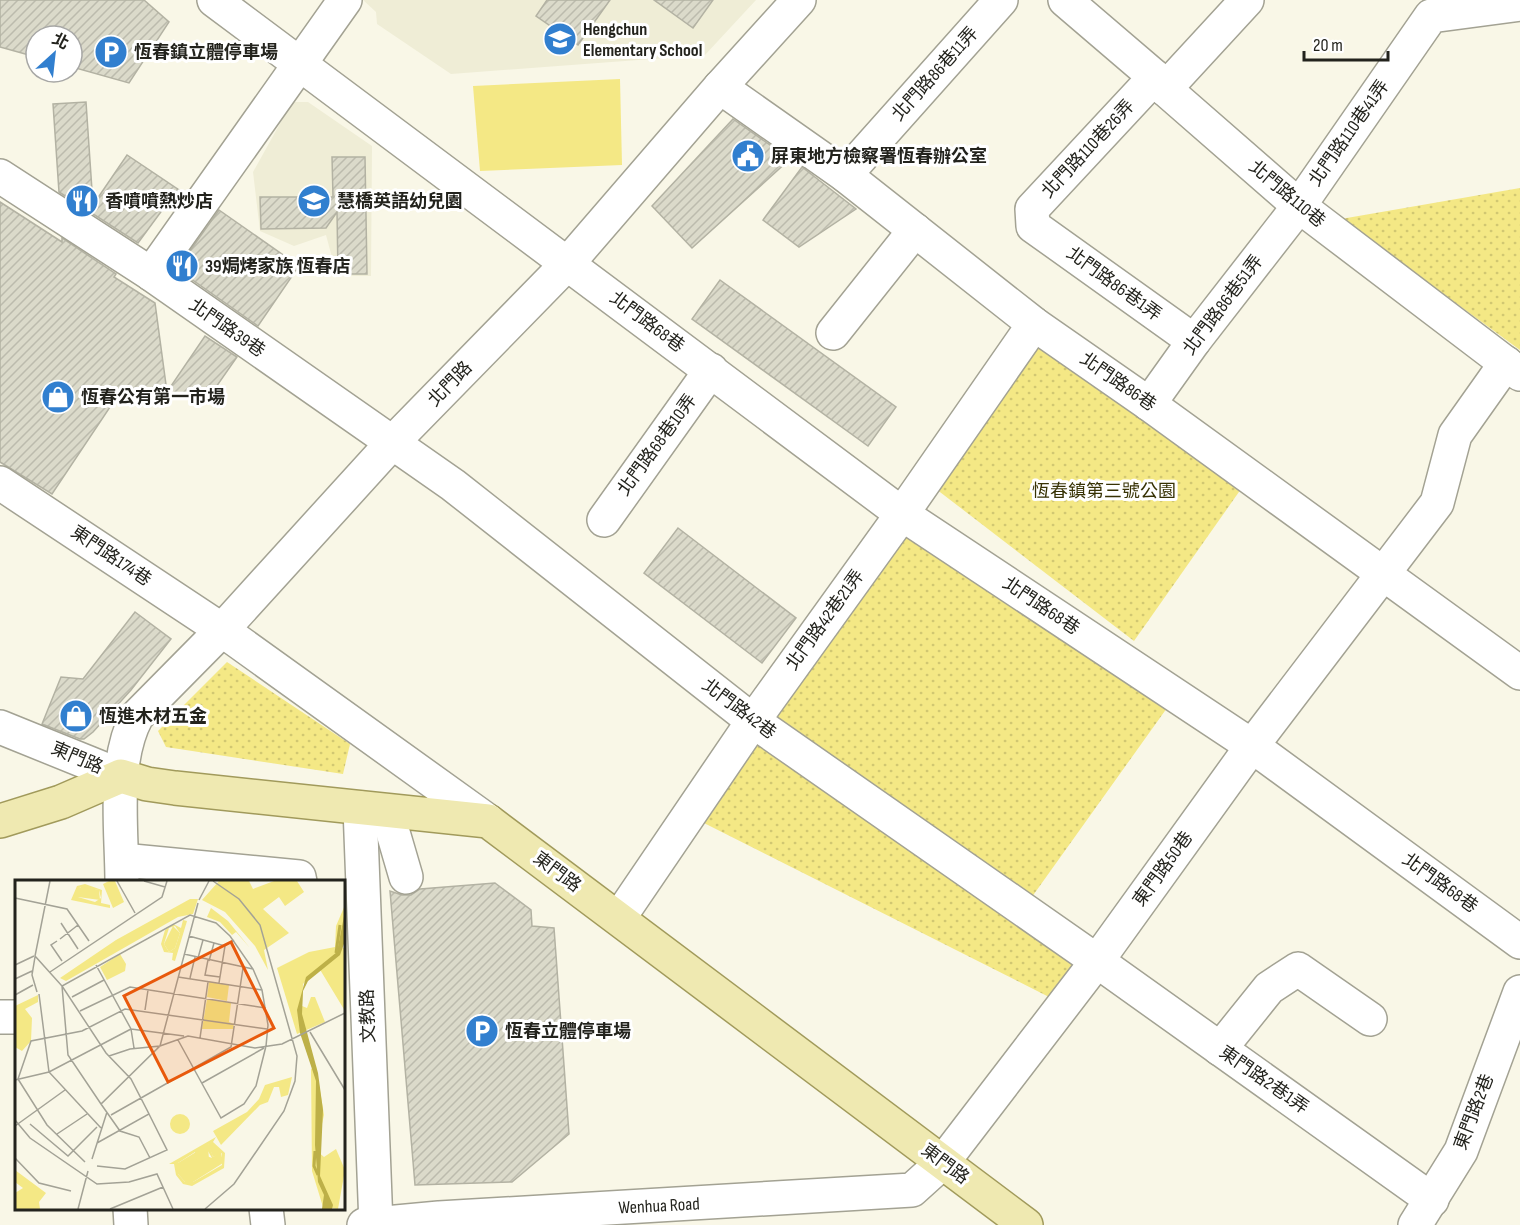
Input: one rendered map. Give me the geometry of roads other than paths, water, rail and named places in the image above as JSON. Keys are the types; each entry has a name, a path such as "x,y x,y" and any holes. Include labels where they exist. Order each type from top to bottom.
{"main road":[{"name":"東門路","path":"121,776 147,784 175,788 488,821 1026,1225"},
{"path":"0,821 61,802 121,776"}],"street":[{"path":"214,0 567,263"},
{"path":"151,274 345,0"},
{"name":"北門路","path":"122,871 121,776 129,732 137,716 222,630 392,443 567,263 720,87 800,0"},
{"name":"北門路86巷11弄","path":"845,175 1001,0"},
{"name":"北門路110巷","path":"1065,0 1299,206 1513,368"},
{"name":"北門路110巷26弄","path":"1033,226 1032,209 1247,0"},
{"name":"北門路110巷41弄","path":"1299,206 1423,8 1520,4"},
{"name":"北門路86巷","path":"720,87 845,175 1034,324 1149,404 1520,673"},
{"name":"北門路39巷","path":"0,176 151,274 392,443"},
{"name":"北門路86巷51弄","path":"1149,404 1194,341 1299,206"},
{"name":"北門路86巷1弄","path":"1033,226 1194,341"},
{"path":"833,333 915,230"},
{"name":"北門路68巷","path":"567,263 902,514 1252,746 1520,942"},
{"name":"北門路42巷21弄","path":"619,918 753,721 902,514 1034,324"},
{"name":"東門路50巷","path":"944,1162 1097,960 1252,746 1437,503 1455,435 1513,368"},
{"name":"北門路68巷10弄","path":"604,520 711,370"},
{"name":"北門路42巷","path":"392,443 453,485 753,721 1097,960"},
{"name":"東門路174巷","path":"0,483 222,630 488,821"},
{"name":"東門路","path":"0,727 121,776"},
{"path":"374,810 406,878"},
{"name":"文教路","path":"372,1225 374,810"},
{"path":"122,871 299,877 300,880"},
{"name":"東門路2巷1弄","path":"1097,960 1220,1049 1424,1212"},
{"path":"1220,1049 1269,988 1298,969 1370,1018"},
{"name":"東門路2巷","path":"1424,1212 1461,1151 1520,993"},
{"name":"Wenhua Road","path":"372,1225 439,1218 912,1190 944,1162"},
{"path":"130,1210 131,1225"},
{"path":"266,1210 268,1225"}],"place":[{"name":"Hengchun Elementary School","path":"560,39"},
{"name":"恆春鎮立體停車場","path":"111,52"},
{"name":"屏東地方檢察署恆春辦公室","path":"748,156"},
{"name":"香噴噴熱炒店","path":"82,201"},
{"name":"慧橋英語幼兒園","path":"314,201"},
{"name":"39焗烤家族 恆春店","path":"182,266"},
{"name":"恆春公有第一市場","path":"58,397"},
{"name":"恆進木材五金","path":"76,716"},
{"name":"恆春立體停車場","path":"482,1031"}],"park label":[{"name":"恆春鎮第三號公園","path":"1104,491"}]}
